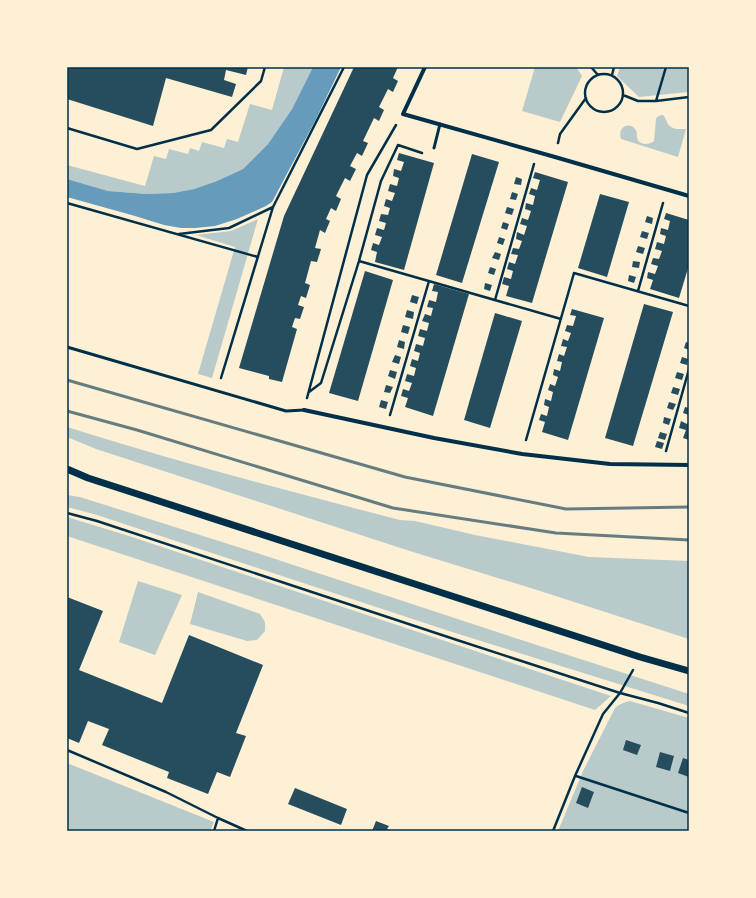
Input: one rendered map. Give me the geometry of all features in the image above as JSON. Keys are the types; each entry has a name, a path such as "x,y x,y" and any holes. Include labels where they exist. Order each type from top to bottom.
{"street":[{"path":"425,67 403,114 689,196"},
{"path":"304,410 387,428 522,454 610,464 689,465"},
{"path":"67,469 88,478 689,672"},
{"path":"67,474 88,478"}],"lane":[{"path":"434,148 440,124"},
{"path":"67,348 286,411 304,410"}],"path":[{"path":"67,128 137,149 211,130 261,81 265,67"},
{"path":"218,391 273,207 344,67"},
{"path":"591,67 598,75"},
{"path":"612,76 614,67"},
{"path":"656,101 666,67"},
{"path":"607,74 612,76 617,79 623,89 621,102 618,107 612,111 599,112 589,104 586,98 586,87 593,78 598,75 607,74"},
{"path":"623,96 638,101 656,101 689,97"},
{"path":"554,157 560,134 586,98"},
{"path":"304,410 367,175 403,114"},
{"path":"308,392 321,383 359,261 381,181 398,145 429,155 434,148"},
{"path":"495,300 538,152"},
{"path":"638,291 667,190"},
{"path":"67,203 258,257"},
{"path":"177,234 229,228 273,207"},
{"path":"359,261 561,319"},
{"path":"522,454 574,273 689,306"},
{"path":"387,428 429,281"},
{"path":"662,465 689,369"},
{"path":"67,513 105,524 620,693 689,713"},
{"path":"553,831 575,776 604,714 620,693 640,657"},
{"path":"67,750 166,792 247,831"},
{"path":"575,776 689,813"},
{"path":"214,831 218,818"}],"shaded area":[{"path":"284,67 313,67 292,109 268,144 243,169 217,181 194,189 173,193 146,194 108,191 67,179 67,165 145,186 154,156 166,159 169,149 188,154 190,148 199,151 202,142 224,148 227,139 238,142 250,104 272,110"},
{"path":"535,67 576,67 582,76 560,122 522,111"},
{"path":"620,67 689,67 689,92 639,97 617,76"},
{"path":"661,115 664,116 670,126 676,129 686,129 678,157 621,139 620,135 622,128 625,126 630,126 636,131 638,140 641,143 646,144 654,141 656,119"},
{"path":"258,219 212,378 198,374 235,247 196,235 231,231"},
{"path":"67,427 191,464 400,520 415,521 475,535 589,557 689,561 689,639 413,552 96,449 67,437"},
{"path":"67,495 80,497 260,554 689,694 689,706 449,631 97,515 67,507"},
{"path":"67,517 129,536 611,696 595,710 67,536"},
{"path":"138,581 182,595 155,655 119,642"},
{"path":"198,592 260,614 265,622 265,631 257,640 247,641 190,624"},
{"path":"630,701 689,718 689,831 558,831 583,771 615,708 622,703"},
{"path":"67,763 214,822 210,831 67,831"}],"water":[{"path":"313,67 341,67 315,121 272,202 266,206 237,219 215,226 181,228 164,225 67,197 67,179 108,191 146,194 173,193 194,189 217,181 243,169 268,144 292,109"}],"building":[{"path":"67,67 248,67 246,75 226,70 224,80 236,84 232,97 166,78 153,126 67,99"},
{"path":"354,67 398,67 393,78 398,81 393,92 388,89 379,107 384,110 379,121 374,118 363,141 368,143 362,156 357,153 350,166 356,169 350,181 345,178 336,196 341,199 336,211 331,208 326,219 330,221 325,233 320,230 315,248 321,249 317,262 311,261 305,283 310,285 306,298 301,296 298,305 304,307 300,319 295,318 292,327 297,329 282,382 269,379 269,376 239,368 284,216"},
{"path":"399,153 434,163 404,270 375,262 377,252 371,250 373,243 379,245 382,237 375,235 377,228 384,230 386,223 379,221 381,214 388,215 390,208 384,206 386,199 392,201 395,193 388,191 390,184 397,186 399,178 393,176 394,169 401,171 404,162 397,160"},
{"path":"472,154 499,162 462,283 436,275"},
{"path":"535,172 568,182 532,303 506,296 509,286 502,284 504,277 511,279 513,271 507,269 509,262 515,264 518,255 511,254 513,248 519,249 522,241 516,239 517,232 524,235 527,226 520,224 522,218 528,220 531,211 525,209 526,203 533,205 535,196 529,194 531,188 537,190 540,180 533,178"},
{"path":"516,177 522,179 521,185 514,184"},
{"path":"512,192 518,194 516,200 510,199"},
{"path":"600,194 629,202 607,277 578,268"},
{"path":"507,207 514,209 512,215 505,213"},
{"path":"666,213 689,220 689,265 679,298 650,289 653,280 647,278 648,272 655,274 658,266 651,264 653,258 659,259 662,251 655,249 657,242 664,244 666,236 660,234 661,228 668,230 670,221 664,219"},
{"path":"647,216 653,218 652,224 645,222"},
{"path":"503,222 509,224 507,230 501,228"},
{"path":"642,231 649,233 647,239 640,237"},
{"path":"499,237 505,239 503,245 497,243"},
{"path":"638,246 645,248 643,254 636,252"},
{"path":"495,252 501,254 499,260 492,258"},
{"path":"633,261 640,262 639,268 632,267"},
{"path":"490,267 496,269 494,275 488,273"},
{"path":"365,271 393,280 358,401 329,393"},
{"path":"629,275 636,277 634,283 628,281"},
{"path":"485,283 492,285 490,291 484,289"},
{"path":"434,284 469,294 433,416 405,407 408,398 401,396 403,389 409,391 412,383 405,381 407,374 414,376 416,368 410,366 412,359 418,361 420,353 414,351 416,344 423,346 425,338 418,336 420,329 427,331 429,323 422,321 425,314 431,316 433,308 427,307 429,300 436,302 438,292 432,291"},
{"path":"412,295 419,297 417,304 410,302"},
{"path":"644,304 673,312 633,446 605,438"},
{"path":"572,309 604,318 568,440 542,432 545,422 539,420 541,414 547,416 549,407 544,405 545,399 551,401 553,392 548,390 550,384 555,386 558,377 553,375 554,369 560,371 562,362 557,361 559,354 564,356 567,347 561,346 563,339 568,341 571,333 565,331 567,325 573,326 576,316 570,315"},
{"path":"407,310 414,312 413,319 405,317"},
{"path":"495,313 522,321 490,428 464,420"},
{"path":"403,325 410,327 408,334 401,332"},
{"path":"399,340 405,342 404,349 397,347"},
{"path":"686,342 689,343 689,350 684,348"},
{"path":"395,355 401,357 399,364 392,362"},
{"path":"682,357 688,359 687,365 680,363"},
{"path":"390,370 397,372 395,379 388,376"},
{"path":"677,372 684,374 682,380 675,378"},
{"path":"386,385 393,387 390,393 384,392"},
{"path":"673,387 680,389 678,395 671,393"},
{"path":"381,400 388,402 386,409 379,407"},
{"path":"669,402 676,404 673,410 667,408"},
{"path":"685,407 689,408 689,415 683,413"},
{"path":"664,417 671,419 669,425 663,423"},
{"path":"689,420 689,440 683,438 686,430 679,428 681,421 687,424"},
{"path":"660,432 667,434 665,440 658,438"},
{"path":"657,441 664,443 662,449 655,447"},
{"path":"67,597 103,611 79,670 162,703 189,635 263,665 236,733 246,736 230,777 217,772 208,794 167,778 169,772 102,745 109,729 88,721 79,743 67,738"},
{"path":"626,740 641,745 637,755 623,750"},
{"path":"660,752 674,756 670,771 656,767"},
{"path":"683,758 689,760 689,777 678,773"},
{"path":"582,787 594,792 588,808 576,803"},
{"path":"295,788 347,809 341,825 288,804"},
{"path":"376,821 389,826 387,829 392,831 372,831"}],"railway":[{"path":"67,380 405,477 566,509 689,507"},
{"path":"67,411 137,430 393,508 556,533 689,540"}]}
